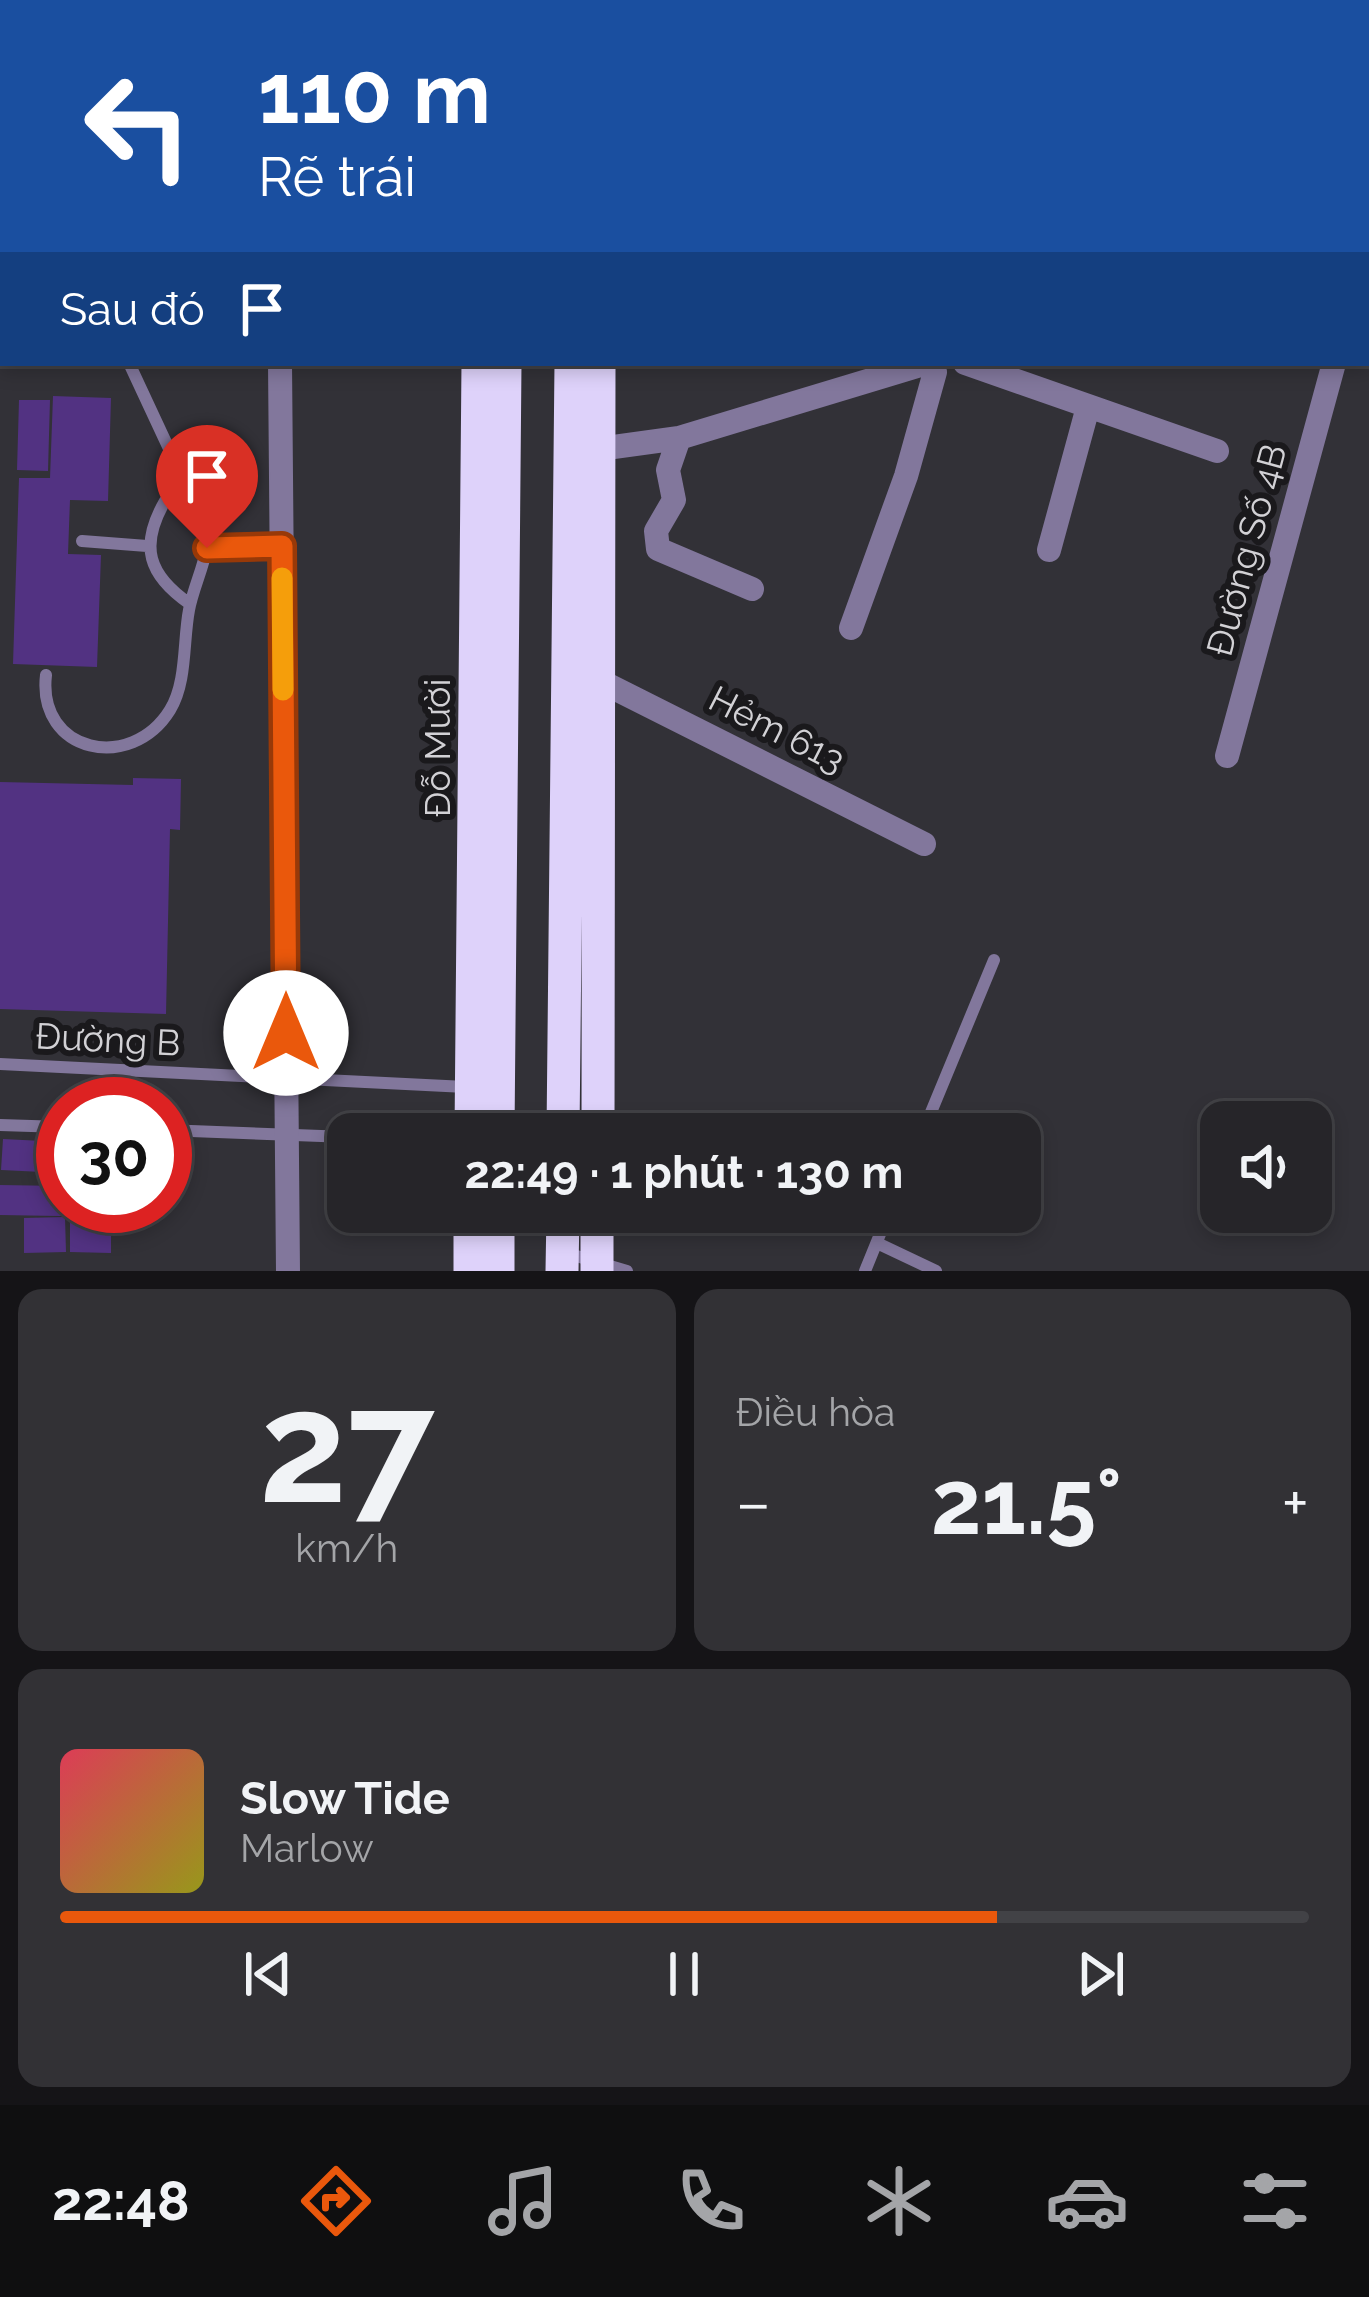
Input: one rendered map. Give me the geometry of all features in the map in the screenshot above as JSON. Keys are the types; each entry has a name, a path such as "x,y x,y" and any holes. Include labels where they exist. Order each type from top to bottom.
{"highway":[{"name":"Đỗ Mười","path":"478,366 487,1088 494,1113"},
{"name":"Đỗ Mười","path":"478,1113 487,1088 505,366"},
{"path":"563,1113 571,366"},
{"path":"598,1113 599,366"},
{"path":"470,1233 470,1271"},
{"path":"498,1233 498,1271"},
{"path":"601,1233 607,1268"}],"street":[{"path":"280,366 288,1271"},
{"path":"599,449 679,438 919,366"},
{"path":"851,628 906,476 935,372 931,366"},
{"path":"973,366 1217,451"},
{"name":"Đường Số 4B","path":"1227,757 1333,366"},
{"path":"1049,550 1088,407"},
{"path":"679,438 668,470 674,500 656,531 658,549 752,589"},
{"name":"Hẻm 613","path":"598,680 924,844"}],"lane":[{"path":"46,674 43,698 58,728 91,747 135,742 168,714 178,693 190,604 207,548 198,511 185,494 131,366"},
{"path":"185,494 164,501 147,546 153,569 167,588 190,604"},
{"path":"82,541 147,546"},
{"path":"207,548 282,546"},
{"path":"931,1113 994,960"},
{"name":"Đường B","path":"0,1064 487,1088"},
{"path":"0,1125 36,1126"},
{"path":"192,1131 327,1136"},
{"path":"865,1271 881,1233"},
{"path":"877,1243 936,1271"},
{"path":"562,1262 607,1268"}],"building":[{"path":"53,396 111,398 108,501 70,500 68,554 101,555 97,667 13,664 19,478 50,478"},
{"path":"19,400 50,400 48,471 17,470"},
{"path":"133,778 181,779 180,830 170,829 166,1014 0,1009 0,782 133,785"},
{"path":"3,1139 36,1141 36,1172 1,1170"},
{"path":"0,1185 36,1186 36,1216 0,1215"},
{"path":"24,1218 36,1218 36,1233 65,1233 66,1252 24,1253"},
{"path":"70,1233 111,1233 111,1253 70,1252"}],"slow traffic":[{"path":"282,578 283,690"}],"route":[{"path":"207,548 282,546 286,1033"}]}
